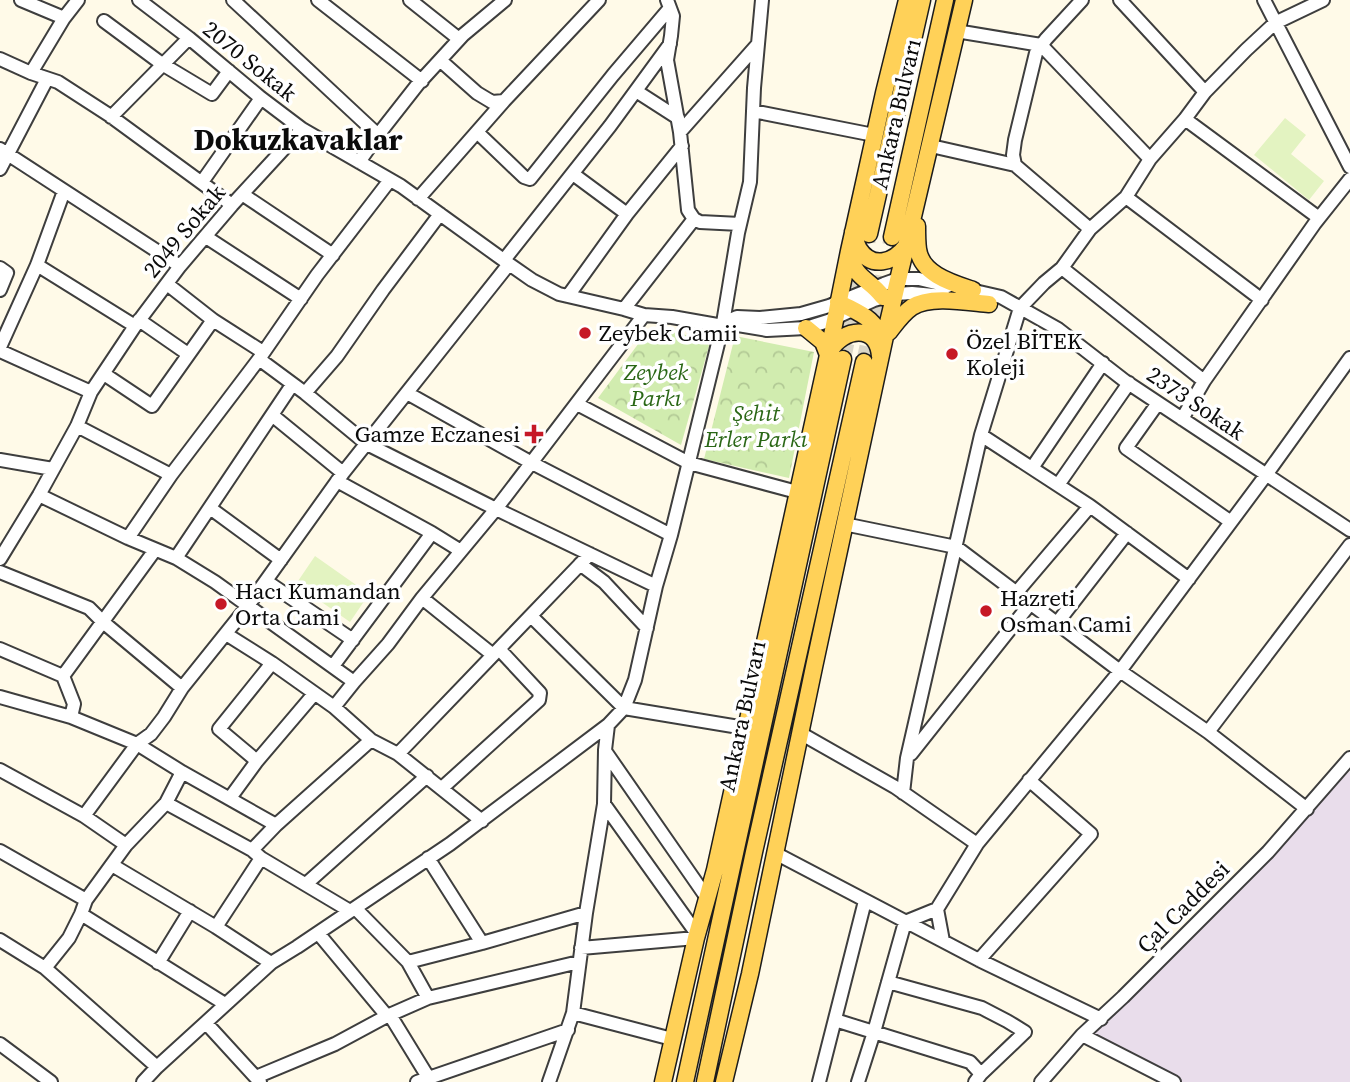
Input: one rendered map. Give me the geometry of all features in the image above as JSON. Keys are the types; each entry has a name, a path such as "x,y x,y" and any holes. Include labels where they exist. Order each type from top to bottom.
{"main road":[{"path":"907,0 874,135 861,233 859,249 874,261 895,258 899,241 916,206 964,0"},
{"name":"Ankara Bulvarı","path":"861,233 922,0"},
{"name":"Ankara Bulvarı","path":"899,241 945,0"},
{"path":"916,206 918,251 921,260 928,269 943,279 973,290"},
{"path":"663,1082 708,898 797,492 836,357 849,251 861,233"},
{"path":"884,341 888,289 899,241"},
{"path":"849,251 853,268 863,280 888,289"},
{"path":"872,364 902,315 914,306 928,301 989,304"},
{"path":"841,310 869,319 877,327 884,341"},
{"path":"806,328 836,357"},
{"path":"724,1082 751,974 844,524 872,364 879,348 867,334 848,334 835,343 836,357"},
{"name":"Ankara Bulvarı","path":"685,1082 836,357"},
{"name":"Ankara Bulvarı","path":"705,1082 754,852 872,364"}],"street":[{"path":"21,0 64,18"},
{"path":"32,74 64,18 78,0"},
{"name":"2070 Sokak","path":"139,0 302,129"},
{"path":"233,0 378,135"},
{"path":"318,0 422,80"},
{"path":"410,0 459,39"},
{"path":"359,162 422,80 459,39 505,0"},
{"path":"418,199 504,101 599,0"},
{"path":"0,940 45,968 153,1076 225,1004 271,963 482,821 608,724 624,708 635,680 656,586 723,324 750,182 762,0"},
{"path":"1015,165 1015,140 1036,53 1082,0"},
{"path":"1120,0 1205,92"},
{"path":"1264,0 1350,167"},
{"path":"903,793 907,758 981,435 1020,308 1062,268 1090,229 1126,197 1150,159 1205,92 1275,23 1323,0"},
{"path":"477,132 524,177 530,178 672,6"},
{"path":"672,6 667,60 682,146 688,210 694,219 701,222 740,224"},
{"path":"103,21 162,64 212,94 229,71"},
{"path":"956,31 1041,46 1150,159"},
{"path":"111,117 189,38"},
{"path":"84,816 138,744 151,734 164,717 182,688 247,607 340,477 407,393 670,44"},
{"path":"680,132 758,44"},
{"path":"0,59 32,74 58,82 232,205"},
{"path":"441,61 477,93 492,102 504,101"},
{"path":"0,169 4,151 47,79"},
{"path":"636,90 678,118"},
{"path":"202,182 261,99"},
{"path":"753,111 874,135"},
{"path":"1185,119 1319,218"},
{"path":"302,129 390,180 532,280 559,294 644,315 767,330 806,328 888,289 1020,308"},
{"name":"2049 Sokak","path":"0,559 39,495 77,426 92,392 137,323 180,266 302,129"},
{"path":"568,296 627,214 682,146"},
{"path":"930,146 1015,165 1090,229"},
{"path":"4,151 180,266"},
{"path":"573,174 627,214"},
{"path":"1182,419 1319,218 1350,179"},
{"path":"128,538 170,475 390,180"},
{"path":"64,191 37,265 0,349 92,392"},
{"path":"242,194 333,255"},
{"path":"1126,197 1262,300"},
{"path":"305,393 337,356 440,215"},
{"path":"624,309 694,219"},
{"path":"206,237 301,299"},
{"path":"37,265 188,354"},
{"path":"0,268 8,273 0,290"},
{"path":"1062,268 1205,382"},
{"name":"2373 Sokak","path":"888,289 919,279 1001,297 1058,329 1158,403 1350,530"},
{"path":"167,284 261,355 292,385 367,443 656,586"},
{"path":"723,324 737,317 760,318 841,310"},
{"path":"334,708 496,509 644,315"},
{"path":"104,374 152,406 212,320"},
{"path":"905,922 937,909 977,844 1120,671 1350,358"},
{"path":"1032,468 1102,363"},
{"path":"1058,485 1129,383"},
{"path":"176,558 292,385"},
{"path":"407,393 530,462 671,535"},
{"path":"1158,403 1126,448 1231,522"},
{"path":"577,404 689,463 797,492"},
{"path":"272,415 340,477 461,551"},
{"path":"77,426 170,475"},
{"path":"981,435 1090,506 1189,579"},
{"path":"0,460 53,469"},
{"path":"39,495 176,558 215,582 354,682"},
{"path":"1016,593 1090,506"},
{"path":"210,509 281,560"},
{"path":"844,524 956,547 1120,671 1208,732 1307,809"},
{"path":"333,666 432,533"},
{"path":"1057,623 1127,533"},
{"path":"1208,732 1350,545"},
{"path":"63,676 155,550"},
{"path":"398,754 590,554"},
{"path":"580,565 604,582 647,628"},
{"path":"0,572 89,608 182,688"},
{"path":"265,582 353,640"},
{"path":"422,598 496,652 540,693 539,700 442,788"},
{"path":"907,758 1030,604"},
{"path":"531,616 624,708 746,729"},
{"path":"226,634 334,708 370,740 398,754 482,821"},
{"path":"0,649 63,676 74,704 71,717"},
{"path":"257,761 219,729 272,663"},
{"path":"230,798 257,761 314,694"},
{"path":"0,697 71,717 138,744 276,825"},
{"path":"549,1082 573,1013 604,804 608,724"},
{"path":"800,733 903,793 977,844"},
{"path":"216,927 276,825 370,740"},
{"path":"605,750 708,898"},
{"name":"Çal Caddesi","path":"1041,1082 1082,1035 1258,861 1350,758"},
{"path":"0,770 84,816 126,845"},
{"path":"45,968 69,938 86,900 126,845 166,803 182,772"},
{"path":"306,884 427,776"},
{"path":"979,960 1091,835 1029,780"},
{"path":"166,803 353,910 408,962 428,998"},
{"path":"206,1023 258,1079 428,998 580,955 697,936 604,804"},
{"path":"0,851 86,900"},
{"path":"775,853 979,960 1101,1019"},
{"path":"428,859 482,943"},
{"path":"112,865 271,963"},
{"path":"819,1082 865,901"},
{"path":"937,909 943,941"},
{"path":"158,962 190,911"},
{"path":"408,962 586,913"},
{"path":"81,914 225,1004"},
{"path":"858,1082 905,922"},
{"path":"318,933 388,1016 426,1081 568,1030"},
{"path":"835,1020 970,1062 978,1078 1025,1032 982,1008 888,982"},
{"path":"573,1013 672,1039"},
{"path":"1082,1035 1174,1082"},
{"path":"0,1044 51,1082"}],"shaded area":[{"path":"1350,771 1350,1082 1174,1082 1082,1035 1307,809"}],"green space":[{"path":"1285,118 1306,135 1291,154 1324,181 1309,200 1254,155"},
{"name":"Zeybek Parkı","path":"650,328 707,339 709,346 681,445 598,398"},
{"name":"Şehit Erler Parkı","path":"735,336 814,352 789,478 704,459"},
{"path":"315,556 369,594 350,622 296,584"}],"tunnel":[{"path":"843,359 869,234"},
{"path":"864,362 892,237"}],"place":[{"name":"Zeybek Camii","path":"585,333"},
{"name":"Özel BİTEK Koleji","path":"952,354"},
{"name":"Gamze Eczanesi","path":"534,434"},
{"name":"Hacı Kumandan Orta Cami","path":"221,604"},
{"name":"Hazreti Osman Cami","path":"986,611"}],"district":[{"name":"Dokuzkavaklar","path":"298,140"}]}
